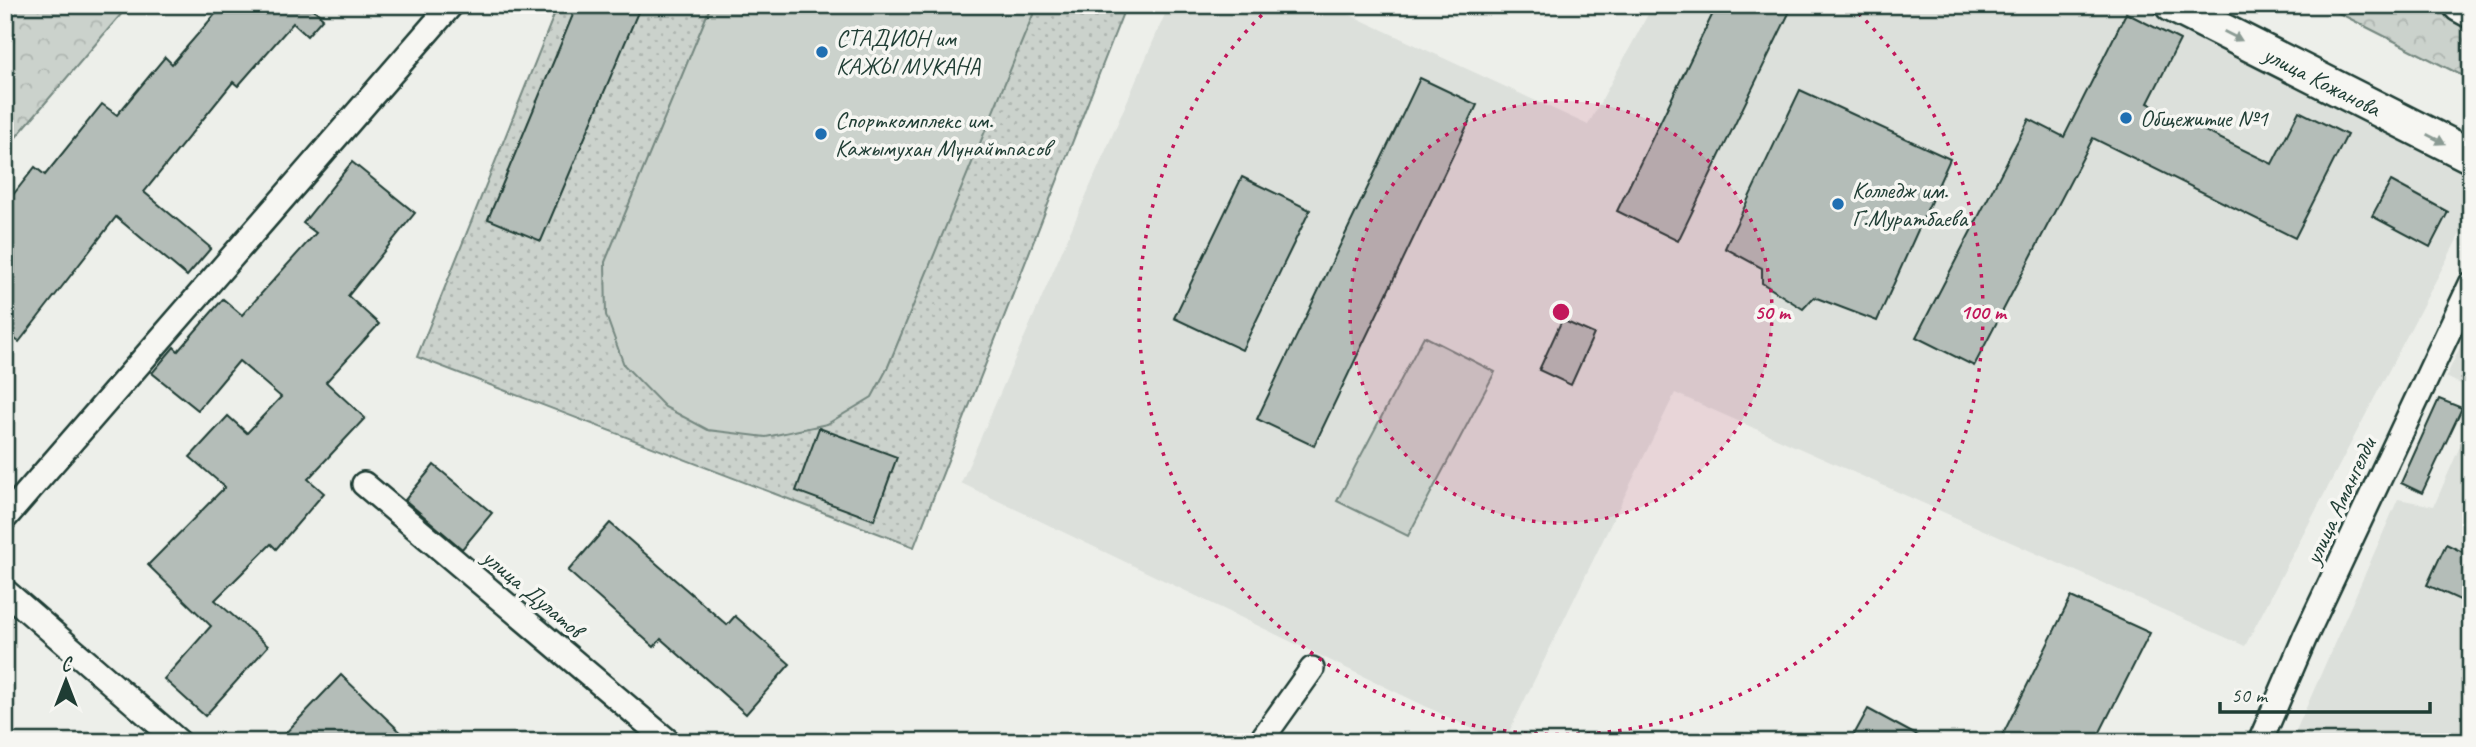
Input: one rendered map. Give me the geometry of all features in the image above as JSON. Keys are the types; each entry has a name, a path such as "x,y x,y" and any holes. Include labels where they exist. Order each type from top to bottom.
{"street":[{"path":"5,518 451,5"},
{"name":"улица Кожанова","path":"2172,5 2471,156"},
{"path":"2460,5 2471,11"},
{"name":"улица Амангелди","path":"2260,742 2305,637 2471,284"},
{"name":"улица Дулатов","path":"364,484 669,742"},
{"path":"5,591 179,742"},
{"path":"1260,742 1312,669"}],"shaded area":[{"path":"1169,5 1329,5 1588,125 1653,5 2173,5 2471,158 2471,213 2245,646 1675,393 1504,742 1500,742 961,483"},
{"path":"2466,334 2471,336 2471,389 2446,377"},
{"path":"2471,421 2471,742 2291,742 2398,499 2434,506"}],"green space":[{"path":"5,5 129,5 5,150"},
{"path":"558,5 1126,5 914,547 417,357"},
{"name":"Спорткомплекс им. Кажымухан Мунайтпасов","path":"711,5 1037,5 887,369 872,397 827,424 766,437 708,430 665,407 624,365 606,315 605,262"},
{"path":"2323,5 2471,5 2471,80"},
{"path":"1424,336 1495,372 1408,536 1337,501"}],"building":[{"path":"223,5 309,5 323,18 307,36 293,23 238,86 233,82 144,192 211,248 187,276 116,217 19,342 5,332 5,205 35,167 45,175 102,104 117,115 165,57 172,64"},
{"path":"577,5 641,5 541,241 488,219"},
{"path":"1717,5 1793,5 1678,241 1617,211"},
{"path":"2126,13 2180,40 2148,103 2272,164 2299,111 2347,135 2295,238 2093,138 1974,366 1916,337 2029,119 2064,137"},
{"path":"1420,78 1477,105 1314,446 1257,419"},
{"name":"Колледж им. Г.Муратбаева","path":"1800,90 1950,159 1877,321 1814,297 1803,309 1762,283 1762,268 1725,248"},
{"path":"352,162 415,213 348,296 379,324 326,382 365,418 308,479 324,493 276,549 271,544 215,600 268,646 205,716 164,679 211,626 148,565 225,487 190,457 228,416 247,433 281,397 239,361 198,410 152,373 174,347 178,351 223,299 242,315 316,233 303,223"},
{"path":"1242,177 1310,210 1242,350 1174,318"},
{"path":"2391,181 2448,212 2430,247 2372,216"},
{"path":"1562,320 1594,334 1571,385 1539,370"},
{"path":"2439,399 2462,408 2422,493 2401,483"},
{"path":"819,428 897,457 874,520 796,491"},
{"path":"434,465 492,513 462,549 405,500"},
{"path":"610,523 727,625 735,616 790,664 746,714 661,639 654,647 568,571"},
{"path":"2446,544 2471,556 2471,605 2427,585"},
{"path":"2071,597 2150,633 2095,742 1999,742"},
{"path":"341,675 411,742 277,742"},
{"path":"1868,709 1929,742 1850,742"}],"place":[{"name":"СТАДИОН им КАЖЫ МУКАНА","path":"822,52"},
{"name":"Общежитие №1","path":"2126,118"},
{"name":"Спорткомплекс им. Кажымухан Мунайтпасов","path":"821,134"},
{"name":"Колледж им. Г.Муратбаева","path":"1838,204"}]}
